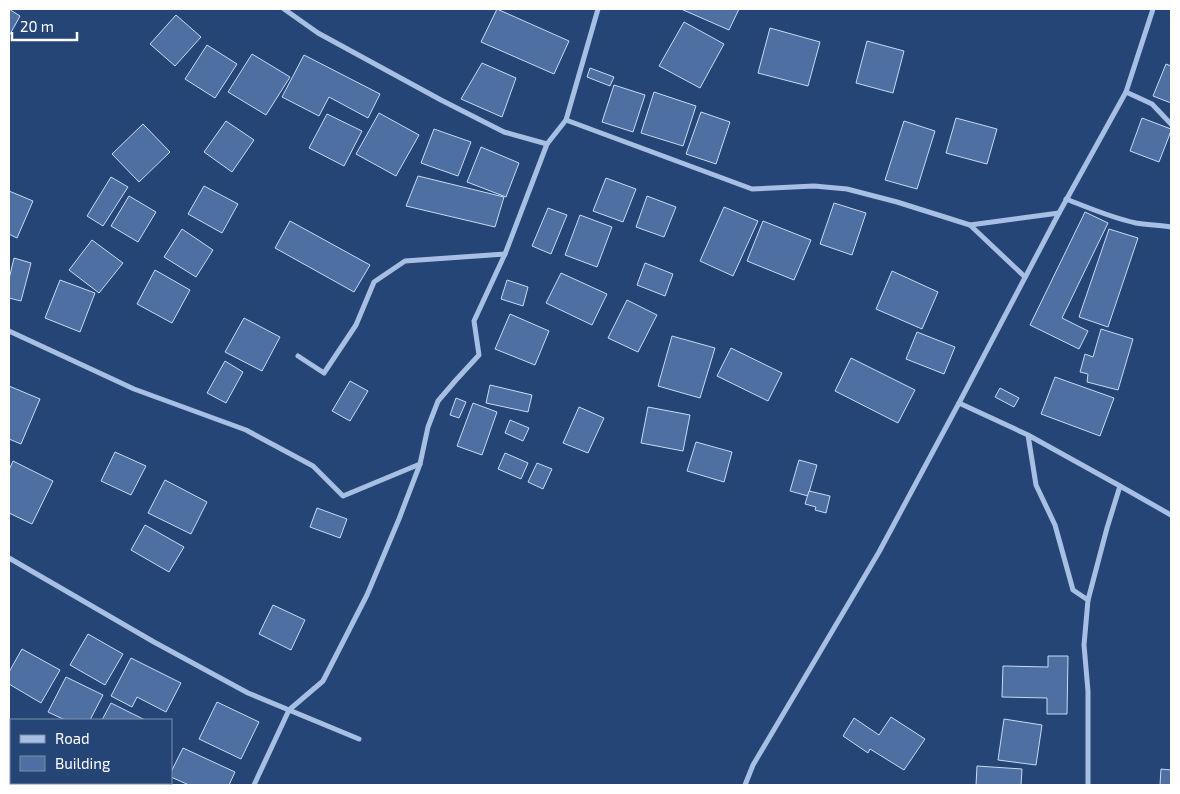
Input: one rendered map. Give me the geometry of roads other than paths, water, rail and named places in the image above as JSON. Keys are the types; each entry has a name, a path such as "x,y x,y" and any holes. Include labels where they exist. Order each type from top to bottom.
{"street":[{"path":"284,9 318,33 456,108 504,132 547,144"},
{"path":"254,785 289,710 323,681 367,595 399,520 420,464 428,427 438,401 479,355 474,321 504,254 547,144 566,120 598,9"},
{"path":"745,785 753,765 879,552 1058,213 1126,92 1153,9"},
{"path":"1126,92 1152,104 1171,124"},
{"path":"566,120 752,190 814,186 846,189 897,202 970,225 1058,213"},
{"path":"1066,199 1139,224 1171,227"},
{"path":"970,225 1025,277"},
{"path":"298,356 324,373 356,325 374,282 405,260 504,254"},
{"path":"9,331 134,388 246,430 313,466 344,496 420,464"},
{"path":"959,403 1028,435 1171,515"},
{"path":"1028,435 1036,485 1055,525 1073,590 1088,600"},
{"path":"1088,785 1088,691 1084,645 1088,600 1106,528 1120,486"},
{"path":"9,558 154,642 248,693 359,739"}]}
